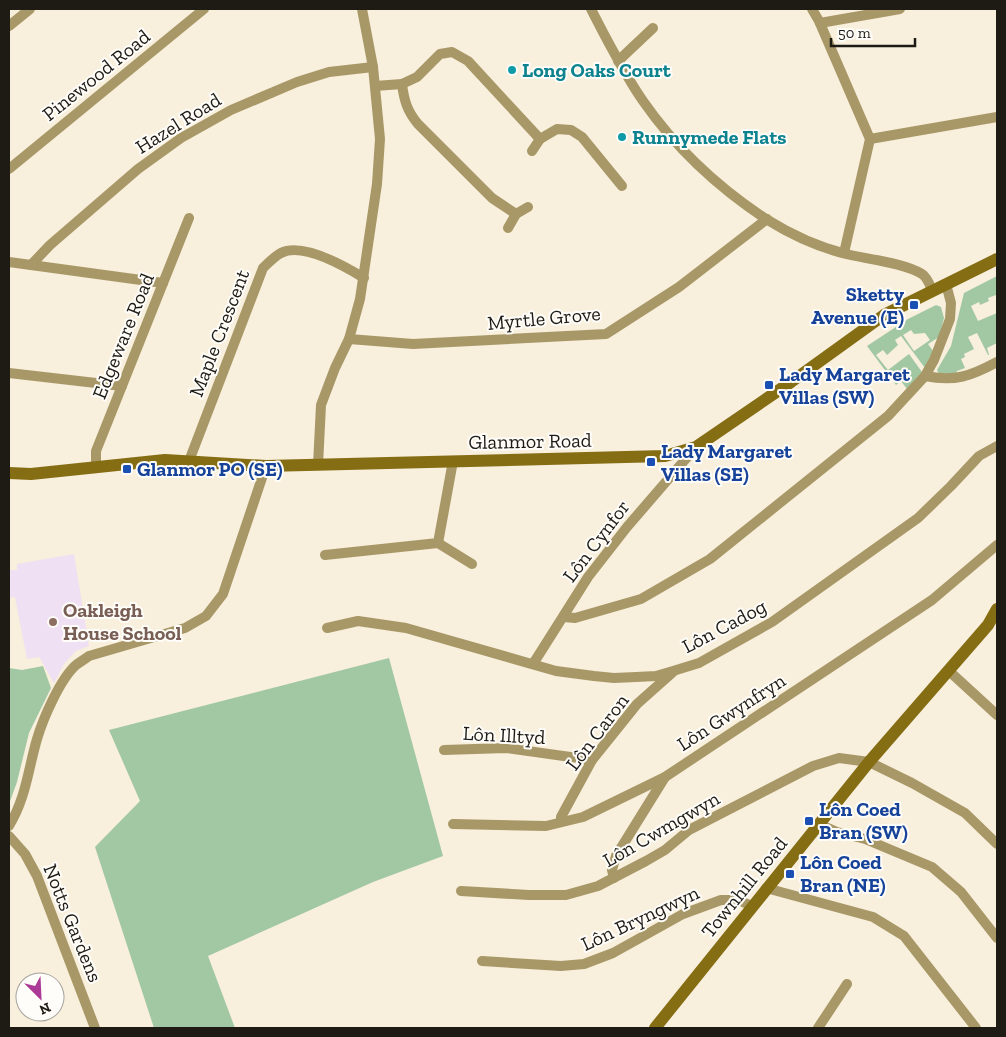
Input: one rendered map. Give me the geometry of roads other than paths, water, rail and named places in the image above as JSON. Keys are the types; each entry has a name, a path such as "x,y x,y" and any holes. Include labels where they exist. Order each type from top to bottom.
{"street":[{"path":"9,26 30,9"},
{"name":"Pinewood Road","path":"9,169 204,9"},
{"path":"318,465 321,405 335,368 349,339 364,278 377,184 379,148 375,86 362,9"},
{"path":"590,9 618,61 658,121 684,151 722,186 767,219 796,235 844,253 910,269 924,275 932,290"},
{"path":"812,9 820,22 870,139 844,253"},
{"path":"820,22 900,9"},
{"path":"618,61 653,28"},
{"path":"375,86 402,84 418,77 440,54 452,52 468,61 540,140"},
{"name":"Hazel Road","path":"31,265 50,245 138,169 181,138 232,110 297,82 329,72 373,67"},
{"path":"402,84 404,103 418,124 492,198 516,214"},
{"path":"870,139 997,117"},
{"path":"532,151 540,140 557,129 571,130 582,137 622,186"},
{"path":"508,228 516,214 528,208"},
{"name":"Edgeware Road","path":"96,467 96,451 188,218"},
{"name":"Myrtle Grove","path":"349,339 413,344 606,334 679,287 767,219"},
{"name":"Maple Crescent","path":"189,461 263,268 282,252 299,250 336,260 364,278"},
{"name":"Glanmor Road","path":"9,473 31,474 165,460 266,466 665,456 696,447 884,315 997,259"},
{"path":"9,262 163,283"},
{"path":"564,617 575,618 641,600 710,559 888,416 925,376 934,360 950,319 951,303 946,284"},
{"path":"925,376 940,380 957,379 976,373 997,362"},
{"path":"9,373 122,386"},
{"name":"Lôn Cadog","path":"327,628 358,621 406,628 556,671 614,678 656,676 699,663 772,622 918,518 979,456 997,446"},
{"name":"Lôn Cynfor","path":"533,664 588,577 627,527 696,447"},
{"path":"438,543 453,461"},
{"path":"9,826 16,814 27,785 38,739 50,708 57,692 75,666 89,656 185,628 206,616 223,594 266,466"},
{"path":"325,555 438,543 472,564"},
{"name":"Lôn Gwynfryn","path":"453,824 546,826 583,817 664,777 932,600 997,546"},
{"name":"Townhill Road","path":"658,1027 766,888 869,762 988,626 997,609"},
{"name":"Lôn Caron","path":"561,822 561,817 592,760 637,704 673,671"},
{"path":"948,671 997,715"},
{"name":"Lôn Illtyd","path":"444,750 506,748 592,760"},
{"name":"Lôn Cwmgwyn","path":"461,892 566,895 598,886 665,850 689,830 813,766 839,758 869,762 912,782 965,813 997,844"},
{"path":"614,878 612,870 616,856 664,777"},
{"path":"819,824 837,832 865,838 932,866 961,892 997,938"},
{"name":"Notts Gardens","path":"9,836 25,854 37,876 95,1028"},
{"path":"766,888 873,918 904,936 976,1028"},
{"name":"Lôn Bryngwyn","path":"482,961 560,966 584,964 613,954 683,914 721,900 738,900 752,906"},
{"path":"818,1028 847,984"}],"place":[{"name":"Long Oaks Court","path":"512,70"},
{"name":"Runnymede Flats","path":"622,137"},
{"name":"Sketty Avenue (E)","path":"914,305"},
{"name":"Lady Margaret Villas (SW)","path":"769,385"},
{"name":"Lady Margaret Villas (SE)","path":"651,462"},
{"name":"Glanmor PO (SE)","path":"127,469"},
{"name":"Oakleigh House School","path":"53,622"},
{"name":"Lôn Coed Bran (SW)","path":"809,821"},
{"name":"Lôn Coed Bran (NE)","path":"790,874"}]}
